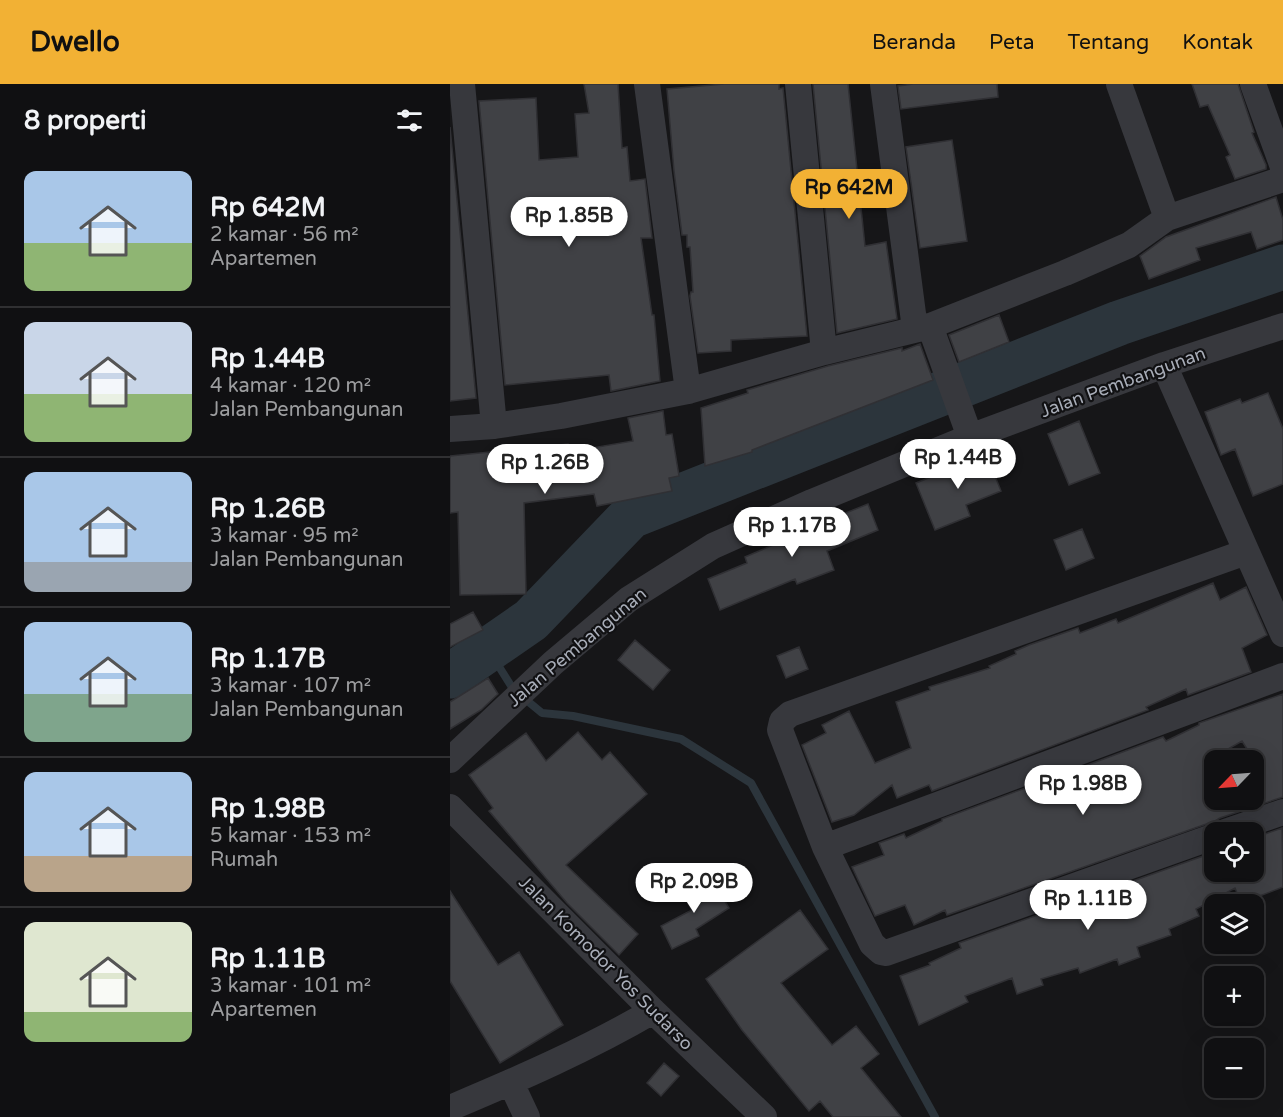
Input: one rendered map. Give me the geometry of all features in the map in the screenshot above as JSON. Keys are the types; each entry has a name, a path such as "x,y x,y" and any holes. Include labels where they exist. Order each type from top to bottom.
{"street":[{"path":"462,84 494,426"},
{"path":"647,84 688,391"},
{"path":"798,84 824,352"},
{"path":"883,84 922,328 942,360 970,437"},
{"path":"1119,84 1167,218"},
{"path":"1253,84 1283,167"},
{"path":"450,429 494,426 561,416 688,391 824,352 922,328 1065,273 1129,245 1167,218 1283,179"},
{"name":"Jalan Pembangunan","path":"450,760 553,663 629,599 713,546 812,502 970,437 1164,365 1283,326"},
{"path":"1164,365 1283,634"},
{"path":"1204,840 886,953 880,952 872,944 825,847 780,730 782,721 790,714 1246,552"},
{"path":"825,847 1283,676"},
{"name":"Jalan Komodor Yos Sudarso","path":"450,807 653,1011 764,1117"},
{"path":"1254,822 1283,812"},
{"path":"450,1108 511,1083 628,1026 653,1011"},
{"path":"511,1083 527,1117"}],"building":[{"path":"584,84 618,84 622,148 627,147 630,181 645,179 652,238 641,238 652,315 654,315 660,381 611,391 609,375 505,385 479,101 536,98 539,160 578,157 575,114 589,113"},
{"path":"724,84 779,84 779,89 783,88 807,336 731,340 731,351 698,353 690,296 693,292 690,247 687,247 687,235 682,235 667,89"},
{"path":"813,84 848,84 865,246 886,242 897,319 837,333"},
{"path":"997,84 998,97 901,109 898,86"},
{"path":"1192,84 1238,84 1254,132 1252,133 1266,169 1235,179 1226,157 1230,155 1208,105 1200,107"},
{"path":"450,127 476,398 450,401"},
{"path":"952,140 967,241 920,248 906,147"},
{"path":"1276,197 1283,220 1283,240 1257,249 1251,232 1196,248 1200,260 1149,279 1140,256 1166,237"},
{"path":"999,315 1009,342 959,362 949,335"},
{"path":"920,344 933,380 752,450 752,452 705,466 701,408 748,393 747,390 828,366 902,348 902,351"},
{"path":"1268,393 1283,429 1283,484 1253,496 1235,449 1221,455 1205,412 1240,399 1242,403"},
{"path":"663,411 666,435 672,434 679,476 669,478 672,491 597,506 594,494 524,503 526,594 460,595 458,512 450,513 450,456 568,444 569,452 633,441 628,418"},
{"path":"1079,421 1100,473 1069,485 1048,434"},
{"path":"985,451 1001,491 966,505 970,516 935,530 916,483 968,462 966,458"},
{"path":"868,504 878,530 827,551 834,570 797,584 795,579 720,610 708,579 747,563 745,557 780,542 779,540"},
{"path":"1082,529 1094,558 1066,570 1054,540"},
{"path":"1213,583 1220,600 1246,587 1267,635 1242,648 1251,672 1188,695 1186,689 1146,707 1148,710 932,791 929,785 897,798 892,785 854,815 832,822 802,745 826,733 822,725 849,711 875,763 911,748 896,702 930,690 929,687 990,668 989,666 1016,654 1015,651 1029,645 1078,628 1080,633 1116,619 1118,623"},
{"path":"473,612 483,630 450,647 450,624"},
{"path":"635,640 670,670 653,690 618,660"},
{"path":"799,647 808,669 786,678 777,656"},
{"path":"488,678 498,694 481,710 450,729 450,702"},
{"path":"1283,694 1283,797 1264,803 1264,750 1248,750 1242,741 1226,750 1204,750 1204,810 1244,810 1212,822 1204,822 1204,825 947,915 945,910 914,925 905,905 875,916 852,867 884,855 879,843 904,834 906,838 942,819 1163,737 1166,741 1199,723"},
{"path":"578,732 602,760 610,752 647,794 566,865 638,934 619,955 567,903 489,811 493,808 469,775 526,733 546,761"},
{"path":"1282,828 1283,887 1264,894 1237,894 1235,888 1224,894 1204,894 1204,905 1196,909 1199,916 1169,929 1171,935 1137,947 1140,957 1119,965 1117,959 1080,973 1078,968 1041,979 1043,985 1017,994 1012,978 965,996 968,1002 919,1025 900,976 930,965 929,963 961,948 959,943 1204,856 1204,882 1264,882 1264,834"},
{"path":"705,879 717,898 722,896 729,908 696,929 699,936 672,949 661,926 692,910 682,894"},
{"path":"450,891 498,965 519,952 563,1025 500,1063 450,981"},
{"path":"800,910 828,949 781,983 832,1045 856,1026 879,1054 861,1068 901,1117 833,1117 820,1101 809,1111 742,1030 706,979"},
{"path":"664,1063 679,1076 661,1096 647,1083"}],"waterway":[{"path":"450,676 531,620 631,516 1119,323 1283,267"},
{"path":"488,649 513,689 542,713 573,716 681,739 751,783 935,1117"}]}
